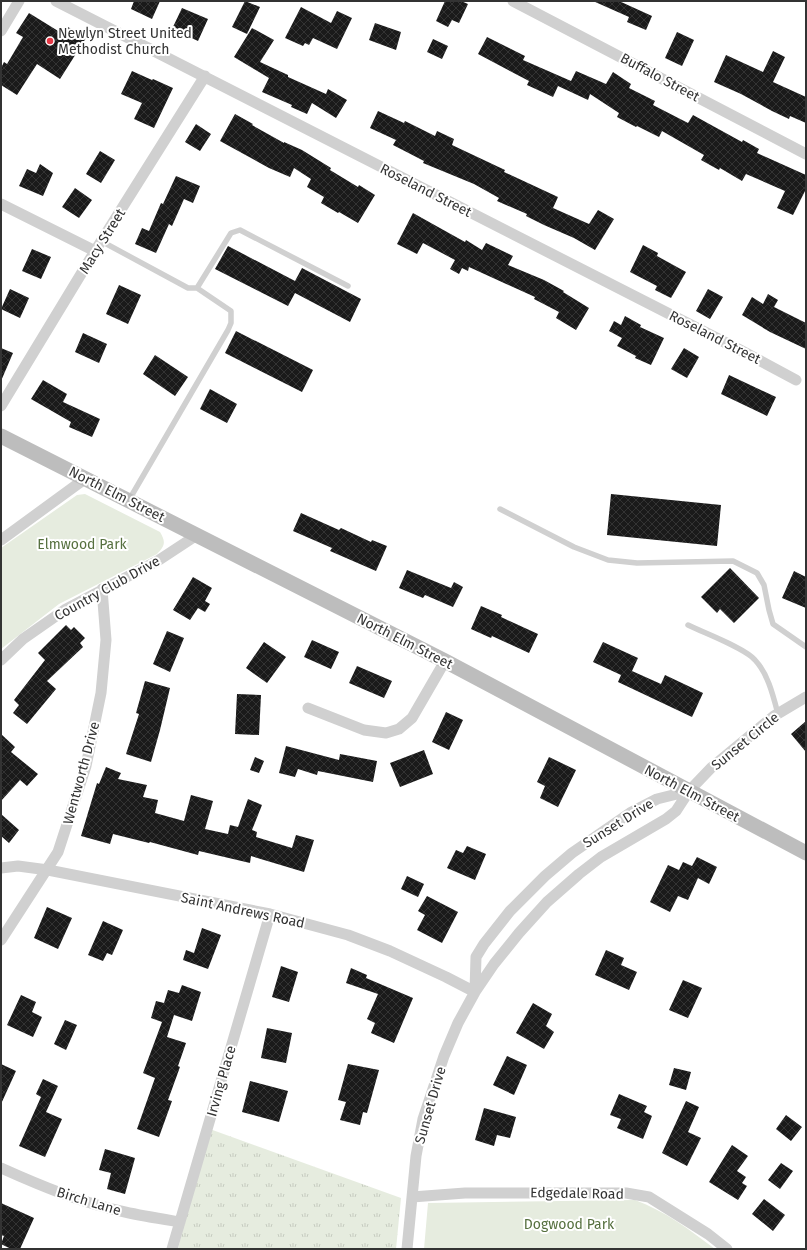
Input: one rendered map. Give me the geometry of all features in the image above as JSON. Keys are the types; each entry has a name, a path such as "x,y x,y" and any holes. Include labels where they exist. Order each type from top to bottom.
{"main road":[{"name":"North Elm Street","path":"1,436 445,661 806,853"}],"street":[{"path":"1,31 19,1"},
{"name":"Roseland Street","path":"56,1 719,339 796,380"},
{"name":"Buffalo Street","path":"513,1 806,154"},
{"name":"Macy Street","path":"1,406 101,241 205,76"},
{"path":"1,204 95,252"},
{"path":"1,540 86,478"},
{"name":"Country Club Drive","path":"1,660 23,639 66,608 159,560 197,535"},
{"name":"Wentworth Drive","path":"1,940 48,870 58,852 86,766 101,693 106,640 102,589"},
{"path":"308,708 364,730 386,733 399,729 412,718 445,661"},
{"name":"Sunset Circle","path":"689,792 711,768 778,714 806,697"},
{"name":"Sunset Drive","path":"475,992 476,958 484,944 510,911 544,876 572,853 630,813 657,799 689,792"},
{"name":"Sunset Drive","path":"407,1249 416,1156 423,1119 444,1056 458,1024 475,992 494,964 519,933 548,902 579,874 601,857 671,815 676,811 689,792"},
{"name":"Saint Andrews Road","path":"1,868 18,866 48,870 270,914 355,938 446,977 475,992"},
{"name":"Irving Place","path":"172,1249 270,914"},
{"name":"Birch Lane","path":"1,1168 42,1186 78,1199 125,1212 180,1222"},
{"name":"Edgedale Road","path":"412,1197 465,1193 626,1193 649,1197 708,1234 727,1249"}],"lane":[{"path":"197,288 230,233 240,230 348,286"},
{"path":"101,241 188,288 197,288 231,311 231,323 224,337 129,500"},
{"path":"500,509 574,547 608,560 637,563 733,562 757,573 764,586 773,624 806,647"},
{"path":"688,626 746,652 754,659 763,670 778,714"}],"green space":[{"name":"Elmwood Park","path":"85,494 160,532 164,541 162,549 157,554 59,604 1,649 1,548 77,495"},
{"path":"207,1128 401,1198 396,1249 178,1249"},
{"name":"Dogwood Park","path":"635,1200 667,1215 715,1249 424,1249 428,1203"}],"building":[{"path":"134,1 160,1 152,19 131,9"},
{"path":"245,1 260,7 247,34 232,27"},
{"path":"445,1 461,1 468,4 459,23 452,20 448,27 436,21"},
{"path":"593,1 619,1 652,16 646,30 627,22 629,17"},
{"path":"301,7 331,23 337,11 352,18 337,49 313,38 309,45 305,43 303,46 285,38"},
{"path":"182,8 208,19 198,41 172,29"},
{"path":"29,13 63,34 68,27 86,38 60,79 37,64 17,95 1,85 1,68 4,62 7,64 23,37 16,33"},
{"path":"375,23 401,32 396,50 369,40"},
{"path":"252,28 274,40 260,62 288,75 288,77 326,94 328,89 347,100 336,118 312,103 307,114 291,107 292,105 262,92 269,78 234,57"},
{"path":"677,32 694,40 682,66 665,58"},
{"path":"487,37 525,56 523,60 571,81 576,71 606,84 613,72 631,84 629,88 655,101 653,105 688,123 693,115 742,142 743,140 759,149 757,153 806,175 806,189 793,215 777,208 785,191 746,174 742,181 720,168 719,170 701,160 704,155 662,131 659,137 617,117 619,113 590,94 588,100 558,86 553,97 527,85 529,81 478,54"},
{"path":"433,39 448,46 442,59 427,52"},
{"path":"773,51 785,57 773,82 806,97 806,123 790,116 789,119 714,82 726,55 763,72"},
{"path":"132,71 173,88 154,128 134,119 142,103 121,94"},
{"path":"378,111 404,123 405,121 435,136 437,131 454,139 452,145 505,170 504,172 558,197 553,208 589,224 598,210 614,219 595,250 574,238 526,216 527,214 497,201 499,198 474,184 423,163 424,161 393,145 396,140 370,128"},
{"path":"235,114 284,143 302,150 331,168 330,170 358,187 359,185 375,195 358,223 321,203 324,197 307,187 311,179 294,168 290,177 269,168 220,141"},
{"path":"196,124 211,134 200,151 185,142"},
{"path":"100,151 115,160 101,183 86,174"},
{"path":"40,164 53,173 43,196 19,186 27,169 36,173"},
{"path":"176,176 200,186 193,203 184,199 172,226 169,224 156,253 135,244 142,228 149,231 161,203 163,204"},
{"path":"75,188 92,200 79,218 62,207"},
{"path":"413,213 465,242 466,240 482,250 486,243 513,256 508,265 544,280 564,291 563,292 589,308 576,330 556,318 559,312 534,299 535,297 469,267 468,271 462,268 459,274 450,269 455,260 423,243 417,254 397,244"},
{"path":"643,245 658,253 657,256 686,272 671,298 655,290 657,286 630,272"},
{"path":"228,246 295,281 302,268 361,299 350,322 295,293 288,306 215,269"},
{"path":"32,249 51,257 41,279 22,271"},
{"path":"119,285 141,295 128,324 106,314"},
{"path":"10,289 29,298 20,318 1,309"},
{"path":"708,289 723,297 710,319 696,311"},
{"path":"768,294 778,300 774,307 806,323 806,349 770,332 742,315 752,297 763,304"},
{"path":"625,316 641,325 640,327 664,338 651,365 635,358 636,356 617,346 622,338 609,331 614,321 621,325"},
{"path":"236,331 313,370 302,392 225,353"},
{"path":"83,333 107,344 99,363 75,352"},
{"path":"1,348 13,353 1,381"},
{"path":"684,348 699,357 687,378 671,369"},
{"path":"155,355 188,377 175,396 143,374"},
{"path":"729,375 776,397 767,416 721,394"},
{"path":"43,380 67,394 63,402 100,419 92,437 69,427 71,422 31,399"},
{"path":"210,389 237,404 227,423 200,409"},
{"path":"611,494 721,505 717,546 607,535"},
{"path":"301,513 339,530 341,528 371,542 372,540 387,546 376,571 330,551 332,548 293,531"},
{"path":"730,568 759,598 734,623 720,609 717,613 701,597"},
{"path":"407,570 451,588 454,582 463,587 453,607 425,595 423,598 399,588"},
{"path":"794,571 806,577 806,608 782,598"},
{"path":"193,577 212,588 205,601 210,604 205,612 198,608 190,620 173,610"},
{"path":"481,606 538,634 529,653 492,636 491,638 471,629"},
{"path":"66,625 71,630 74,627 85,638 80,643 83,647 47,681 56,689 27,724 13,713 19,705 14,700 45,660 38,653"},
{"path":"167,631 184,638 170,672 153,664"},
{"path":"312,640 339,652 331,669 304,657"},
{"path":"264,642 286,657 267,683 246,668"},
{"path":"603,642 638,658 632,671 661,684 665,675 703,693 692,717 618,682 621,675 593,662"},
{"path":"357,666 392,681 384,698 349,683"},
{"path":"145,681 170,688 151,762 126,754 139,714 136,713"},
{"path":"237,694 261,695 259,735 235,734"},
{"path":"446,712 463,720 449,750 432,742"},
{"path":"806,721 806,752 791,734"},
{"path":"1,734 15,747 11,752 38,774 27,786 20,780 1,801"},
{"path":"286,746 339,760 340,754 377,761 373,782 318,771 317,775 298,769 295,777 279,773"},
{"path":"424,750 433,774 400,787 390,763"},
{"path":"255,757 264,761 259,773 250,770"},
{"path":"549,757 576,770 558,807 540,798 545,786 537,782"},
{"path":"106,767 121,773 118,779 147,785 143,797 158,800 155,813 184,821 191,795 213,801 205,829 228,834 230,825 238,827 248,799 262,805 252,830 257,832 256,837 292,848 296,835 314,840 304,872 251,856 250,863 199,851 198,855 113,834 110,844 81,836 97,783 99,784"},
{"path":"1,814 19,830 9,843 1,836"},
{"path":"467,846 486,854 475,880 447,868 456,850 463,853"},
{"path":"697,857 717,867 709,884 698,878 688,900 678,896 670,912 650,902 668,865 679,870 683,862 692,866"},
{"path":"407,876 424,884 418,897 401,889"},
{"path":"427,896 458,912 442,943 417,930 425,915 418,911"},
{"path":"47,907 72,918 58,949 34,938"},
{"path":"103,921 123,930 112,955 107,953 103,961 88,955"},
{"path":"202,928 221,935 208,969 183,960 186,950 194,953"},
{"path":"606,950 624,958 621,965 637,972 629,990 595,975"},
{"path":"281,966 298,972 289,1002 272,997"},
{"path":"351,968 367,975 366,978 413,998 394,1043 371,1033 375,1023 367,1019 378,994 346,983"},
{"path":"683,980 702,988 688,1018 669,1010"},
{"path":"182,985 201,992 192,1021 174,1015 167,1037 186,1043 178,1066 180,1067 168,1100 172,1101 159,1137 137,1129 155,1078 143,1073 162,1022 151,1018 156,1001 164,1003 168,990 179,993"},
{"path":"21,995 36,1002 32,1012 42,1017 33,1037 7,1025"},
{"path":"533,1003 552,1014 546,1026 554,1032 544,1049 516,1033"},
{"path":"65,1020 77,1025 66,1050 54,1044"},
{"path":"267,1028 292,1033 286,1063 261,1058"},
{"path":"507,1056 527,1065 514,1095 493,1085"},
{"path":"1,1064 16,1071 1,1104"},
{"path":"348,1064 379,1070 367,1113 363,1112 360,1125 340,1120 346,1102 338,1100"},
{"path":"674,1068 691,1072 686,1090 669,1085"},
{"path":"43,1079 58,1086 46,1112 62,1119 45,1157 19,1146 41,1097 36,1094"},
{"path":"250,1081 288,1091 279,1122 242,1112"},
{"path":"619,1094 647,1106 644,1112 652,1116 643,1139 617,1128 621,1119 610,1115"},
{"path":"686,1101 699,1107 688,1132 701,1138 687,1166 662,1153"},
{"path":"484,1108 516,1117 510,1138 497,1135 494,1146 475,1140"},
{"path":"786,1115 802,1127 791,1141 776,1129"},
{"path":"732,1145 748,1156 737,1171 746,1177 742,1183 747,1186 738,1200 709,1182"},
{"path":"105,1149 135,1158 125,1194 107,1189 111,1173 99,1170"},
{"path":"781,1163 793,1171 780,1189 768,1180"},
{"path":"764,1199 785,1215 773,1231 752,1214"},
{"path":"1,1203 34,1218 20,1249 11,1249 1,1244 4,1236 1,1235"}],"place":[{"name":"Newlyn Street United Methodist Church","path":"50,41"}]}
